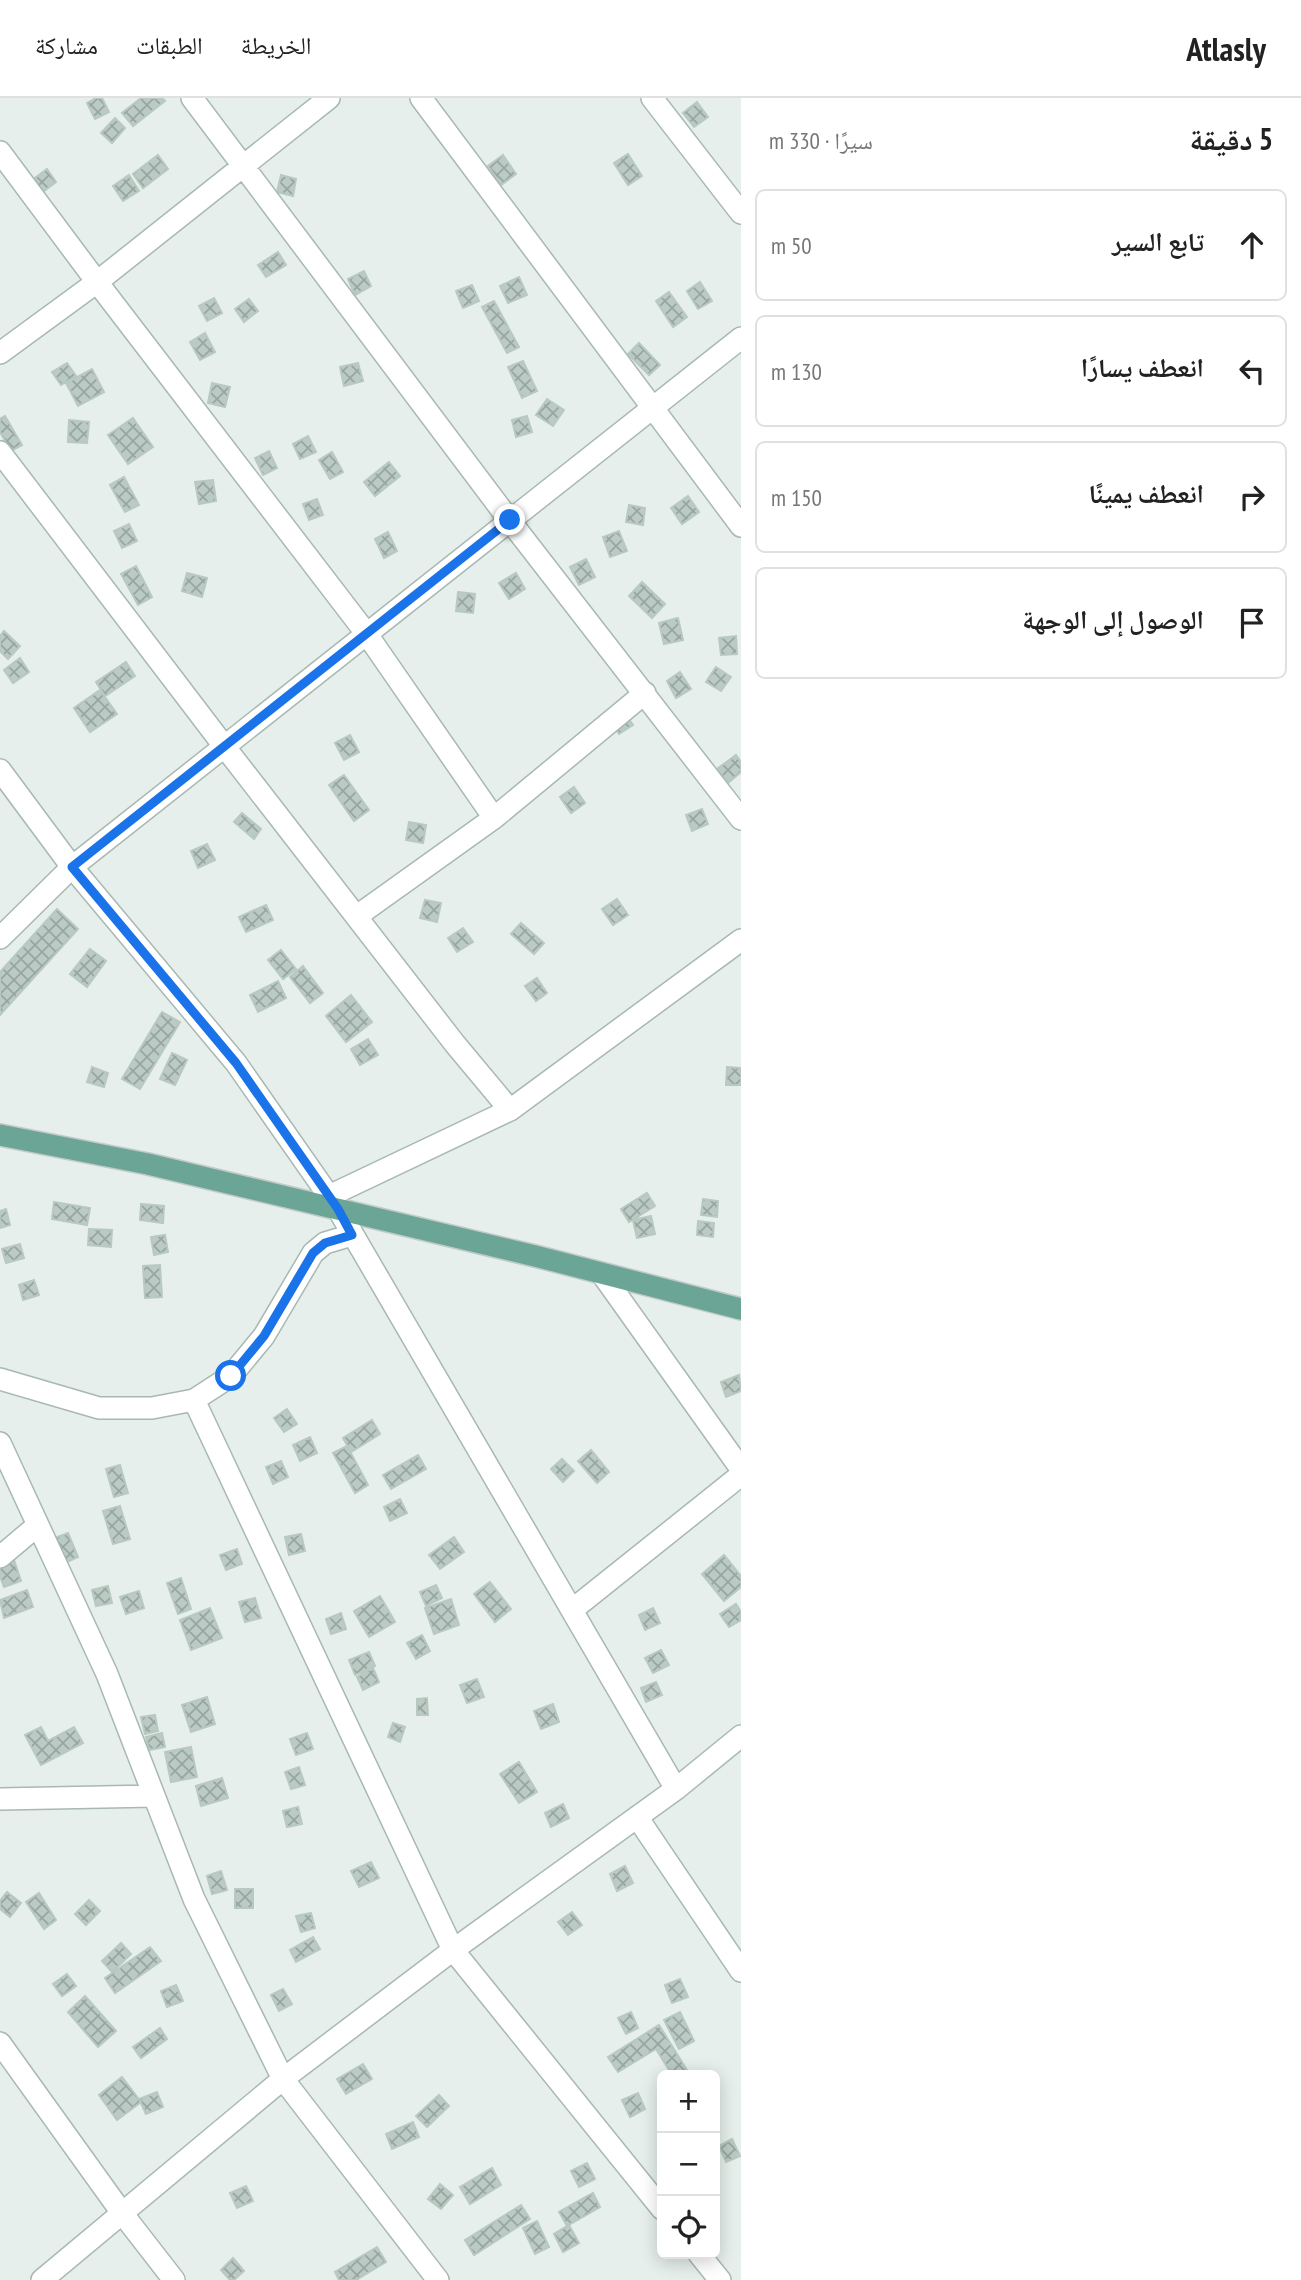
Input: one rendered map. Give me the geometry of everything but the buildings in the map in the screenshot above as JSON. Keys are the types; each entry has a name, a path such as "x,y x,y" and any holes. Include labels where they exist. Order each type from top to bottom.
{"main road":[{"path":"0,1135 333,1203 741,1309"}],"street":[{"path":"192,98 510,520 741,819"},
{"path":"0,353 97,282 328,98"},
{"path":"421,98 741,526"},
{"path":"652,98 741,213"},
{"path":"0,152 366,633 494,818"},
{"path":"0,938 72,867 741,338"},
{"path":"0,452 224,746 455,1044 510,1110"},
{"path":"358,916 494,818 645,693"},
{"path":"0,770 72,867 236,1063 333,1203 676,1789"},
{"path":"333,1203 510,1110 741,940"},
{"path":"0,1379 99,1408 152,1408 194,1400 231,1376 264,1336 313,1253 325,1243 352,1235"},
{"path":"602,1274 741,1469"},
{"path":"194,1400 453,1950 657,2203"},
{"path":"0,1443 107,1674 194,1899 283,2079 438,2280"},
{"path":"572,1610 741,1475"},
{"path":"0,1556 38,1525"},
{"path":"42,2280 283,2079 453,1950 676,1789 741,1736"},
{"path":"0,1800 154,1796"},
{"path":"637,1817 741,1971"},
{"path":"0,2043 122,2213 174,2280"},
{"path":"703,2259 720,2280"}],"route":[{"path":"231,1376 264,1336 313,1253 325,1243 352,1235 338,1209 236,1063 72,867 510,520"}]}
